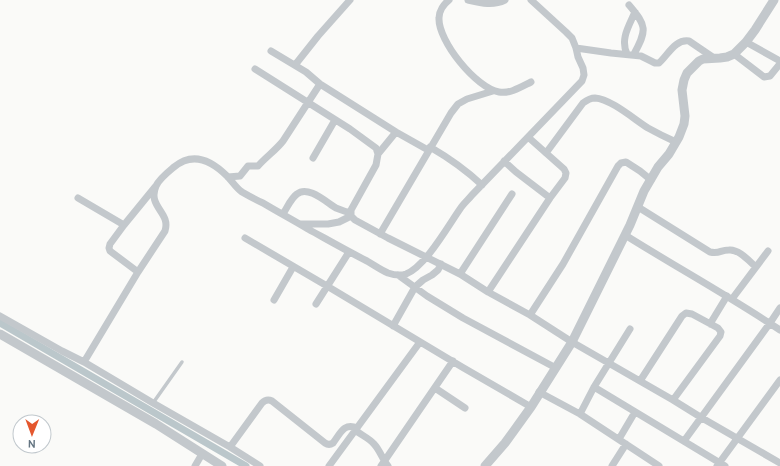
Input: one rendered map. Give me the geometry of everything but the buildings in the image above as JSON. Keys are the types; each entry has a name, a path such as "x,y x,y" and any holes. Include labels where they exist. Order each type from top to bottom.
{"street":[{"path":"295,65 350,0"},
{"path":"449,0 441,9 439,23 441,31 459,63 485,86 500,92 516,89 530,82"},
{"path":"468,0 491,4 505,0"},
{"path":"138,272 110,251 110,244 162,177 181,162 189,159 198,159 210,163 220,170 241,191 349,252 388,273 398,275 407,274 427,257 461,207 582,81 584,75 583,68 572,38 531,0"},
{"path":"485,466 505,443 531,406 572,342 625,235 644,191 658,167 669,154 676,142 684,124 682,90 687,73 699,61 704,59 727,57 734,54 755,30 774,0"},
{"path":"629,5 642,21 643,27 641,41 630,54"},
{"path":"630,54 624,48 624,43 635,12"},
{"path":"576,48 630,54 641,56 655,63 659,63 676,44 684,40 688,41 714,58"},
{"path":"734,54 764,78 770,76 780,64 746,42"},
{"path":"271,51 306,72 320,84 396,132 460,166 482,185"},
{"path":"255,69 350,129 376,148 378,154 376,165 351,210 351,215"},
{"path":"228,177 240,176 248,166 258,166 265,158 277,149 320,84"},
{"path":"380,234 450,113 458,104 467,99 493,90"},
{"path":"546,153 583,103 589,99 595,98 618,107 647,127 676,142"},
{"path":"312,158 335,120"},
{"path":"378,154 396,132"},
{"path":"488,292 550,198 565,178 566,173 564,169 528,137"},
{"path":"504,161 550,198"},
{"path":"530,315 563,264 618,166 621,163 626,162 651,180"},
{"path":"84,362 166,227 165,219 155,204 153,198 156,185"},
{"path":"282,214 297,193 301,191 312,192 335,207 351,215 355,220 380,234 460,274 488,292 530,315 572,342 640,380 778,462"},
{"path":"460,274 512,194"},
{"path":"78,198 124,225"},
{"path":"638,207 701,248 715,253 731,250 737,251 756,267"},
{"path":"301,224 328,224 339,222 351,215"},
{"path":"625,235 780,330"},
{"path":"245,238 531,406"},
{"path":"710,324 729,298 768,251"},
{"path":"316,304 349,252"},
{"path":"393,326 415,288 423,280 438,270 441,264"},
{"path":"274,300 293,267"},
{"path":"398,275 427,296 463,318 556,368"},
{"path":"684,441 780,308"},
{"path":"640,380 682,316 686,313 692,314 718,328 721,332 720,336 673,400"},
{"path":"0,316 62,352 84,362 260,466"},
{"path":"580,414 594,387 630,328"},
{"path":"0,334 156,424 222,466"},
{"path":"329,466 420,342"},
{"path":"384,465 453,361"},
{"path":"594,387 721,465 738,438 780,380"},
{"path":"435,388 465,408"},
{"path":"540,392 580,414 660,466"},
{"path":"230,447 262,403 267,400 272,401 328,444 333,443 344,429 351,426 374,444 379,450 384,465"},
{"path":"619,439 635,412"},
{"path":"612,466 626,444"},
{"path":"195,466 202,454"}],"lane":[{"path":"153,403 182,362"}],"waterway":[{"path":"0,323 246,466"}]}
